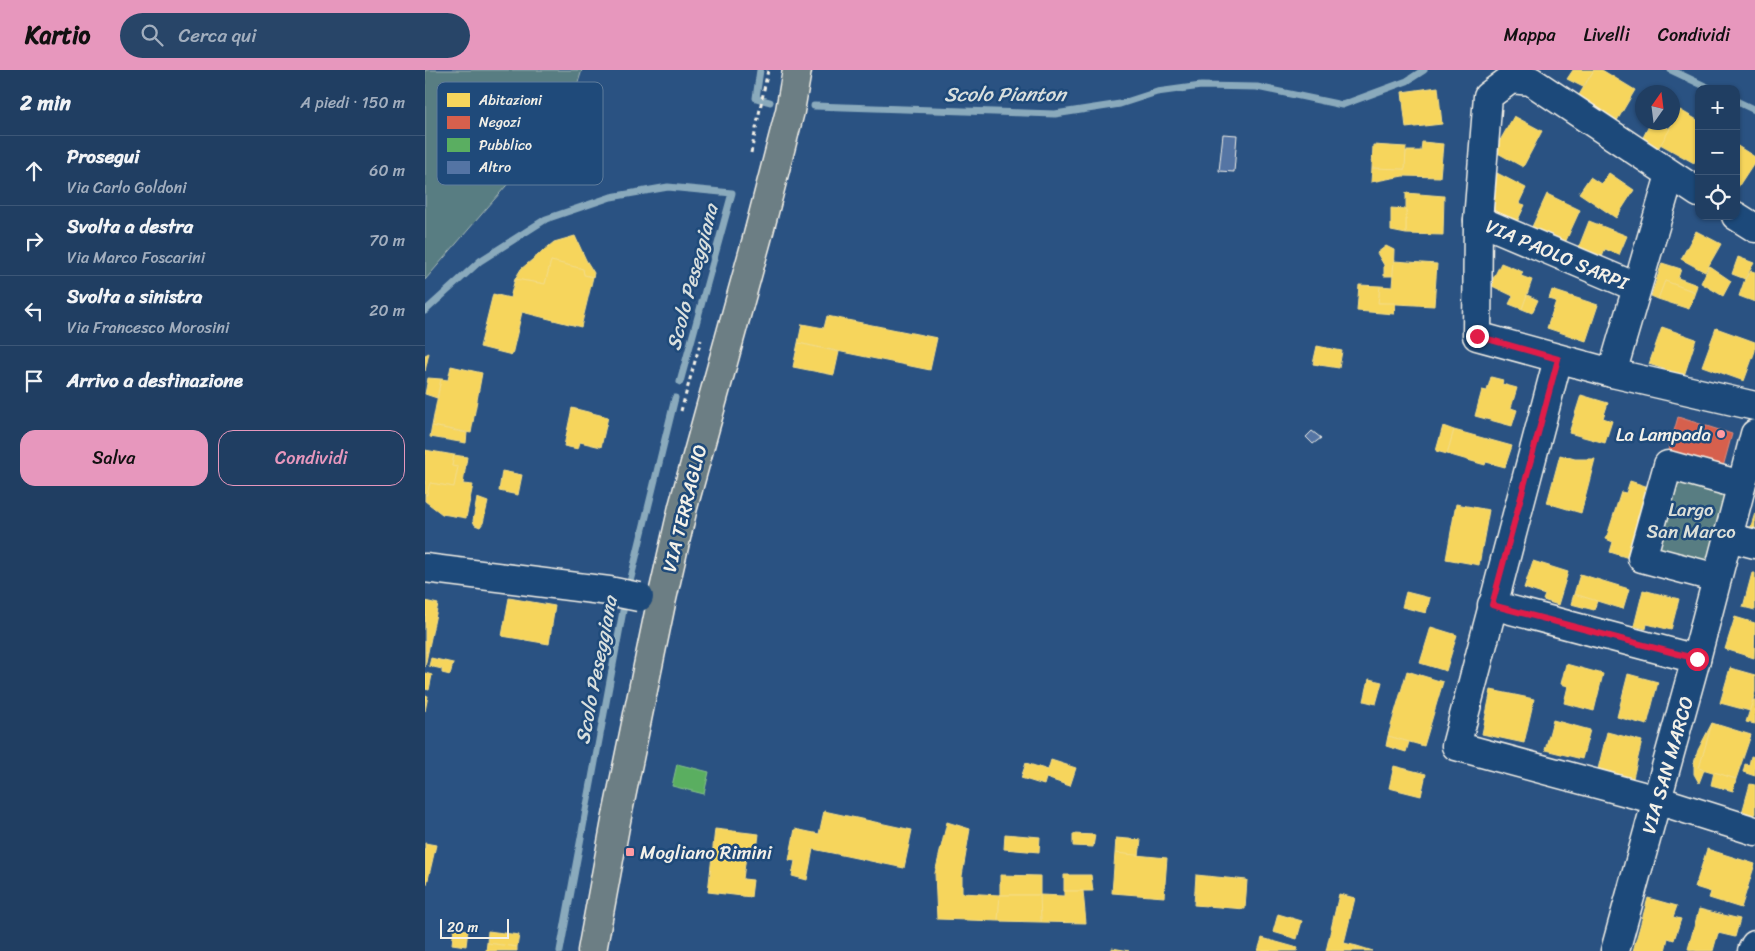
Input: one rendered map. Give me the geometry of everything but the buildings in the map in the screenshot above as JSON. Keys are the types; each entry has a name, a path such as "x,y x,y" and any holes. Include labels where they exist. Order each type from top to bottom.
{"main road":[{"name":"VIA TERRAGLIO","path":"592,951 650,600 683,507 757,239 787,120 797,70"}],"street":[{"path":"1695,191 1531,81 1511,79 1487,96 1478,220 1477,336 1612,373 1755,406"},
{"path":"1612,373 1670,175"},
{"path":"1740,219 1755,228"},
{"name":"VIA PAOLO SARPI","path":"1478,220 1637,287"},
{"path":"1558,359 1456,746 1657,800 1755,830"},
{"name":"VIA SAN MARCO","path":"1615,951 1697,659 1755,434"},
{"path":"1717,578 1642,558 1668,465 1741,485"},
{"path":"1728,537 1755,544"},
{"path":"425,568 609,591 650,600"},
{"path":"1492,605 1697,659"},
{"path":"1752,951 1755,945"}],"green space":[{"path":"425,70 582,70 578,82 437,82 437,185 507,185 425,280"},
{"name":"Largo San Marco","path":"1673,473 1731,490 1711,567 1652,551"}],"waterway":[{"name":"Scolo Pianton","path":"760,70 756,98 770,102"},
{"name":"Scolo Pianton","path":"814,106 1055,114 1120,104 1157,92 1201,86 1257,87 1342,105 1407,81 1424,70"},
{"name":"Scolo Pianton","path":"1671,70 1703,85"},
{"name":"Scolo Pianton","path":"1740,103 1755,110"},
{"name":"Scolo Peseggiana","path":"425,311 480,261 546,219 611,197 668,187 732,193 680,382"},
{"name":"Scolo Peseggiana","path":"628,590 675,398"},
{"name":"Scolo Peseggiana","path":"560,951 625,600"}],"place":[{"name":"La Lampada","path":"1721,434"},
{"name":"Mogliano Rimini","path":"630,852"}],"route":[{"path":"1477,336 1558,359 1492,605 1697,659"}]}
